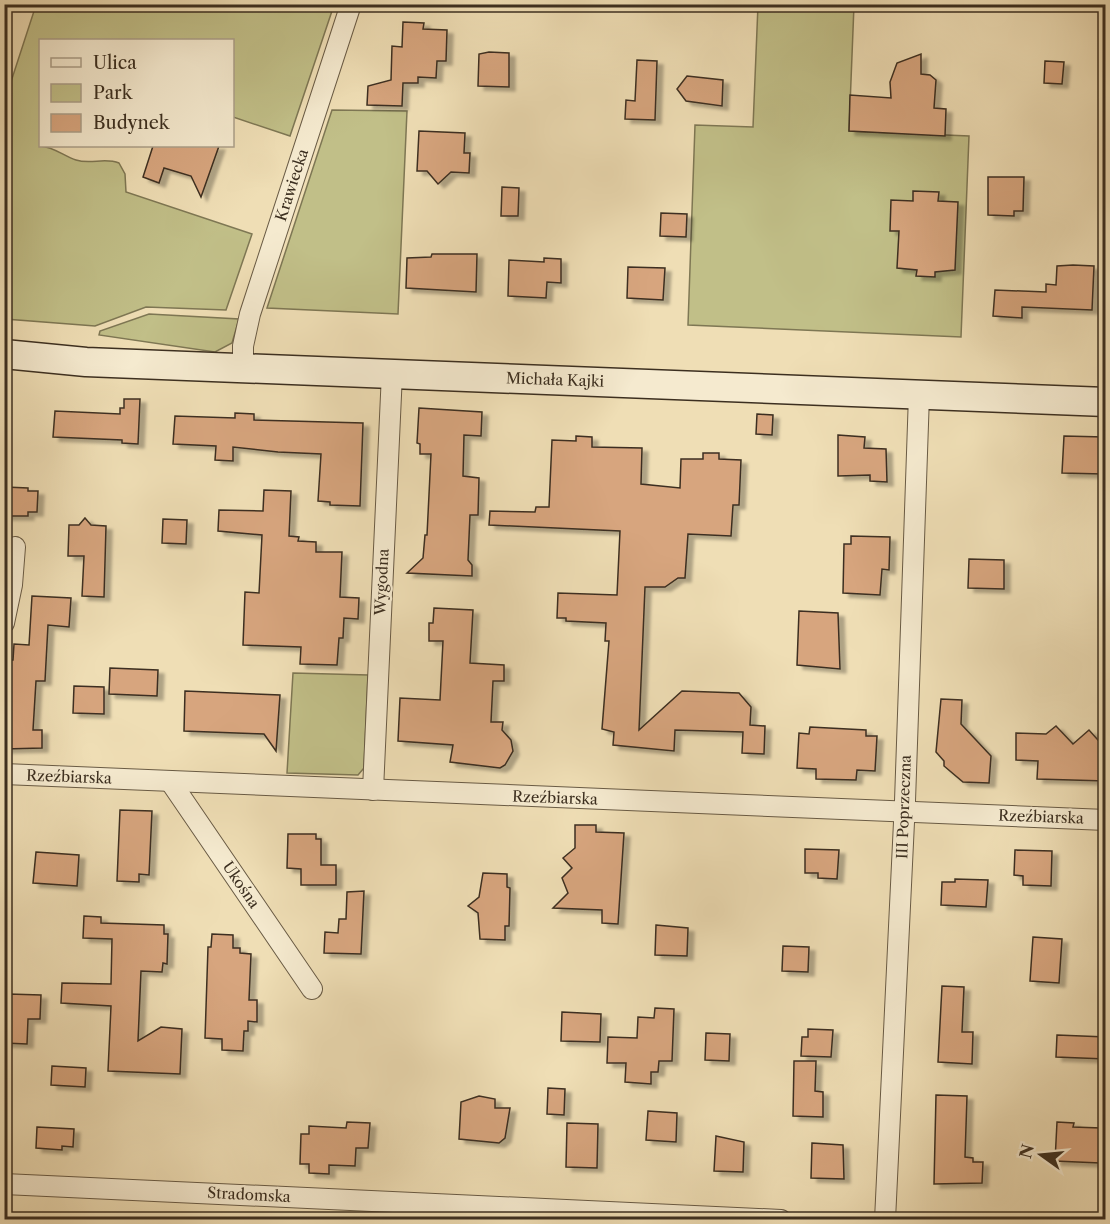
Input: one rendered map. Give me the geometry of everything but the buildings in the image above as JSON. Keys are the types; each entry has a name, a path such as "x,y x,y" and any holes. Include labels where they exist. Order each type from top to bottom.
{"street":[{"name":"Krawiecka","path":"243,368 243,346 249,314 351,4"},
{"name":"Michała Kajki","path":"4,354 86,362 1106,402"},
{"name":"Wygodna","path":"373,790 392,373"},
{"name":"III Poprzeczna","path":"885,1220 904,812 919,395"},
{"path":"4,623 12,585 15,547"},
{"name":"Rzeźbiarska","path":"4,774 1106,820"},
{"name":"Ukośna","path":"170,781 312,989"},
{"name":"Stradomska","path":"4,1184 356,1210 470,1204 781,1220"}],"green space":[{"path":"36,5 334,5 290,136 234,117 234,39 39,39 39,147 50,148 87,162 113,161 119,163 125,174 126,192 252,234 226,310 146,307 95,326 5,319 5,100"},
{"path":"758,5 854,5 849,131 969,136 961,337 688,325 695,125 753,127"},
{"path":"332,110 407,111 398,314 267,308"},
{"path":"149,314 239,319 232,343 215,352 99,335 100,331"},
{"path":"293,673 368,675 364,768 358,775 287,773"}]}
